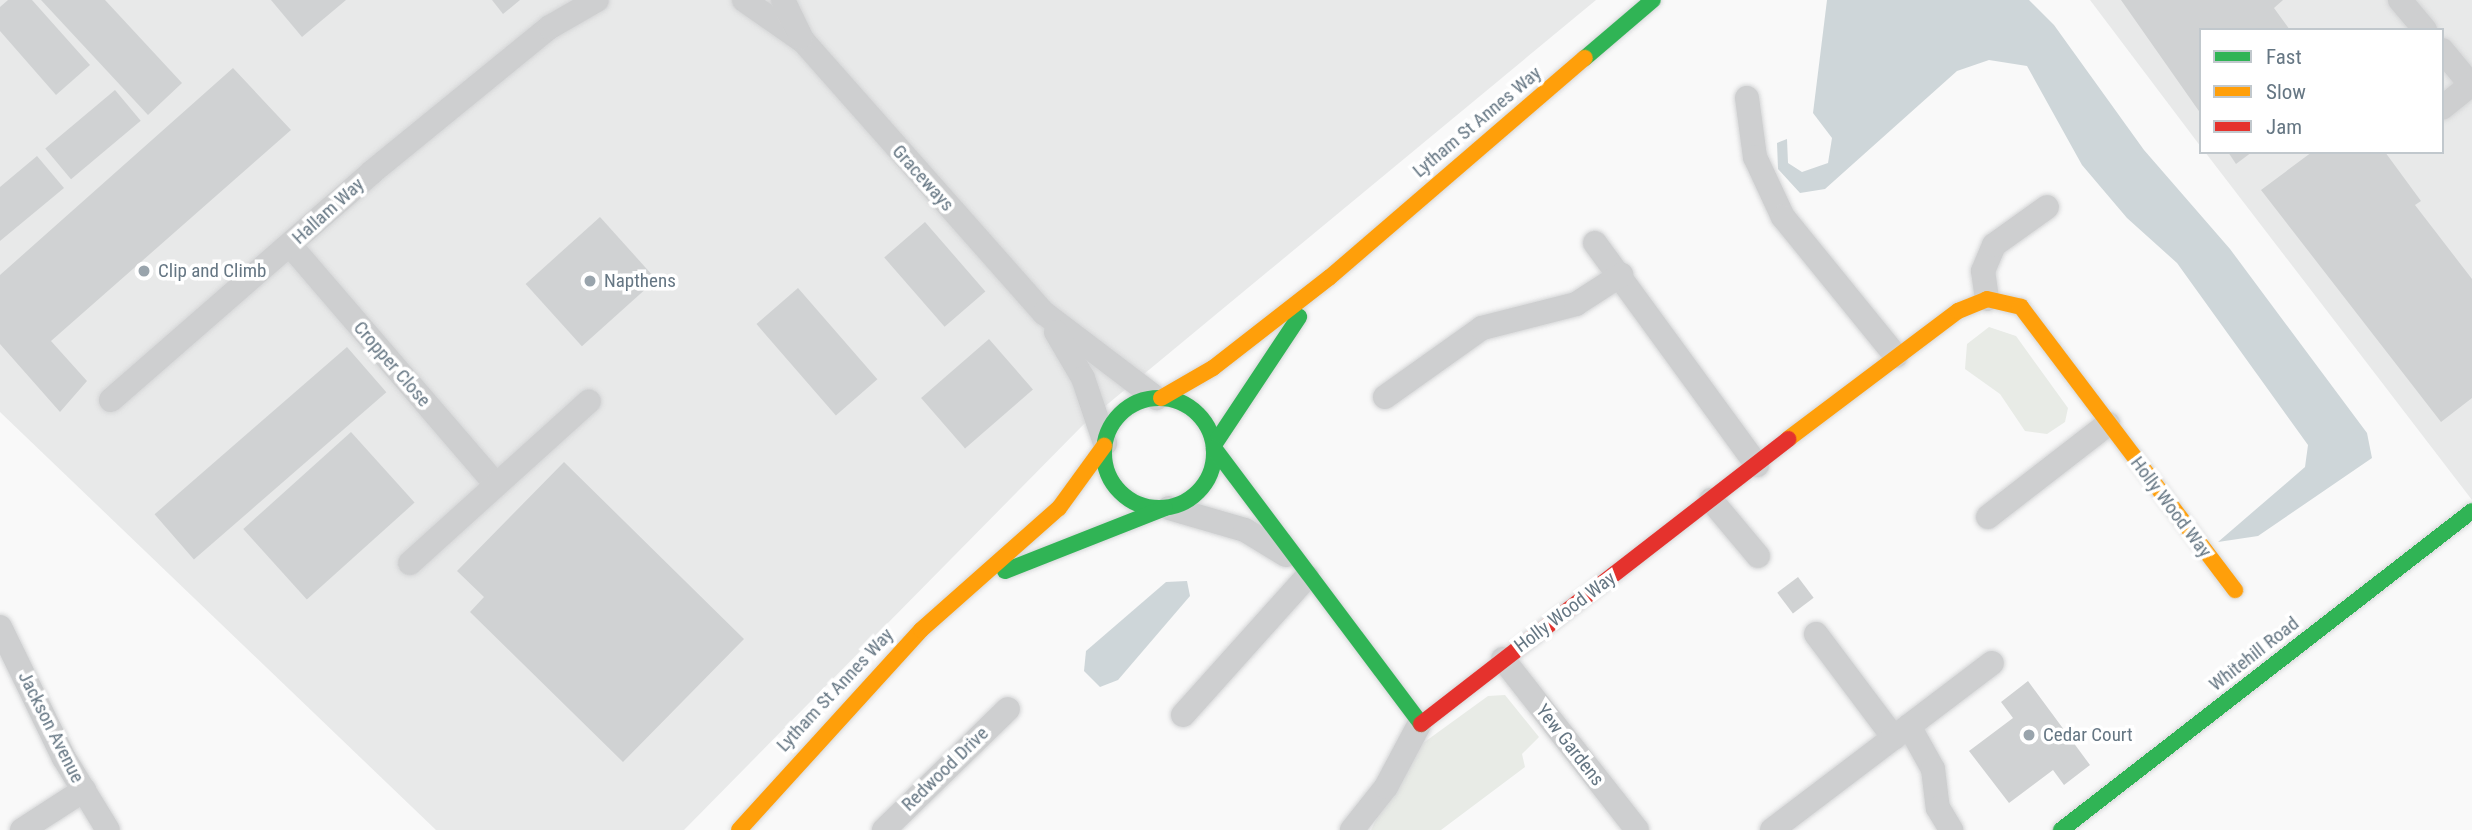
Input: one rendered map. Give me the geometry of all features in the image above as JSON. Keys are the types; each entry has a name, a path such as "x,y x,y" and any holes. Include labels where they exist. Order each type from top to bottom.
{"street":[{"name":"Hallam Way","path":"111,400 290,245 550,27 573,0"},
{"name":"Hallam Way","path":"550,27 597,0"},
{"name":"Graceways","path":"744,0 804,42 1044,313 1083,378 1104,445"},
{"name":"Graceways","path":"783,0 804,42"},
{"name":"Lytham St Annes Way","path":"1159,398 1205,374 1331,277 1653,0"},
{"path":"2400,0 2423,28"},
{"path":"2444,52 2472,85 2444,106"},
{"path":"1747,98 1755,157 1783,217 1896,356"},
{"path":"1987,299 1983,271 1994,245 2047,208"},
{"path":"1595,243 1757,464"},
{"name":"Cropper Close","path":"290,245 495,483"},
{"path":"1385,397 1482,328 1576,304 1621,275"},
{"name":"Lytham St Annes Way","path":"1214,446 1280,340 1331,277"},
{"name":"Holly Wood Way","path":"1352,830 1387,787 1419,725 1896,356 1987,299 2021,307 2235,590"},
{"name":"Graceways","path":"1044,313 1159,398"},
{"path":"1302,571 1245,530 1167,508 1142,506 1118,491 1104,445 1122,412 1159,398 1197,413 1214,446 1302,571 1419,725"},
{"path":"410,563 495,483 589,401"},
{"path":"1988,517 2108,424"},
{"name":"Lytham St Annes Way","path":"739,830 804,752 970,588 1059,508 1104,445"},
{"path":"1167,508 1205,484 1214,446"},
{"path":"1712,500 1758,556"},
{"name":"Lytham St Annes Way","path":"970,588 1167,508"},
{"name":"Whitehill Road","path":"2061,830 2472,511"},
{"path":"1184,715 1302,571"},
{"name":"Jackson Avenue","path":"0,627 83,790 108,830"},
{"path":"1816,634 1933,769 1938,808 1951,830"},
{"name":"Yew Gardens","path":"1503,659 1637,830"},
{"path":"1772,830 1992,663"},
{"name":"Redwood Drive","path":"884,830 1008,709"},
{"name":"Jackson Avenue","path":"22,830 83,790"}],"shaded area":[{"path":"0,0 1596,0 1086,422 684,830 436,830 0,412"},
{"path":"1827,0 2029,0 2054,25 2144,150 2230,249 2367,433 2372,458 2258,536 2218,542 2305,467 2308,445 2177,263 2127,218 2082,165 2027,66 1989,60 1957,71 1825,189 1800,193 1778,169 1777,143 1787,139 1788,163 1802,172 1828,163 1832,138 1813,113"},
{"path":"2090,0 2472,0 2472,500 2207,154 2444,154 2444,28 2199,28 2199,144"},
{"path":"1989,327 2016,336 2068,408 2065,422 2047,434 2025,431 2000,394 1965,369 1967,344"},
{"path":"1187,581 1190,596 1118,680 1100,687 1084,671 1086,651 1166,582"},
{"path":"1505,695 1539,737 1522,754 1525,767 1441,830 1371,830 1408,754 1488,696"}],"building":[{"path":"8,0 32,0 90,65 56,95 0,31 0,7"},
{"path":"41,0 105,0 182,83 148,115"},
{"path":"271,0 346,0 302,37"},
{"path":"492,0 520,0 503,14"},
{"path":"2121,0 2283,0 2274,8 2289,28 2199,28 2199,111"},
{"path":"233,68 291,130 51,341 87,381 60,412 0,344 0,275"},
{"path":"115,90 141,121 71,179 45,148"},
{"path":"2229,154 2249,154 2236,164"},
{"path":"2309,154 2386,154 2421,201 2415,205 2472,279 2472,398 2441,422 2261,190"},
{"path":"37,156 64,188 0,241 0,187"},
{"name":"Napthens","path":"600,217 656,279 582,346 526,284"},
{"path":"925,222 985,291 945,327 884,257"},
{"path":"798,288 877,379 836,415 756,324"},
{"path":"989,339 1033,390 965,449 921,398"},
{"path":"347,347 386,392 194,560 155,514"},
{"path":"351,432 415,503 307,600 243,529"},
{"path":"564,462 744,639 623,762 470,612 484,597 457,571"},
{"path":"1798,577 1814,598 1793,613 1777,593"},
{"name":"Cedar Court","path":"2028,681 2090,765 2064,785 2053,770 2009,803 1969,751 2013,718 2001,702"}],"traffic: fast":[{"path":"1585,58 1653,0"},
{"path":"1214,445 1299,317"},
{"path":"1159,398 1180,402 1198,414 1210,432 1214,453 1210,474 1198,492 1180,504 1159,508 1138,504 1120,492 1108,474 1104,453 1108,432 1120,414 1138,402 1159,398"},
{"path":"1214,448 1421,724"},
{"path":"1005,571 1165,508"},
{"path":"2061,830 2472,511"}],"traffic: slow":[{"path":"1161,398 1213,368 1330,277 1585,58"},
{"path":"1788,439 1958,311 1987,299 2021,307 2235,590"},
{"path":"739,830 921,630 1059,508 1104,446"}],"traffic: jam":[{"path":"1421,724 1788,439"}],"place":[{"name":"Clip and Climb","path":"144,271"},
{"name":"Napthens","path":"590,281"},
{"name":"Cedar Court","path":"2029,735"}]}
